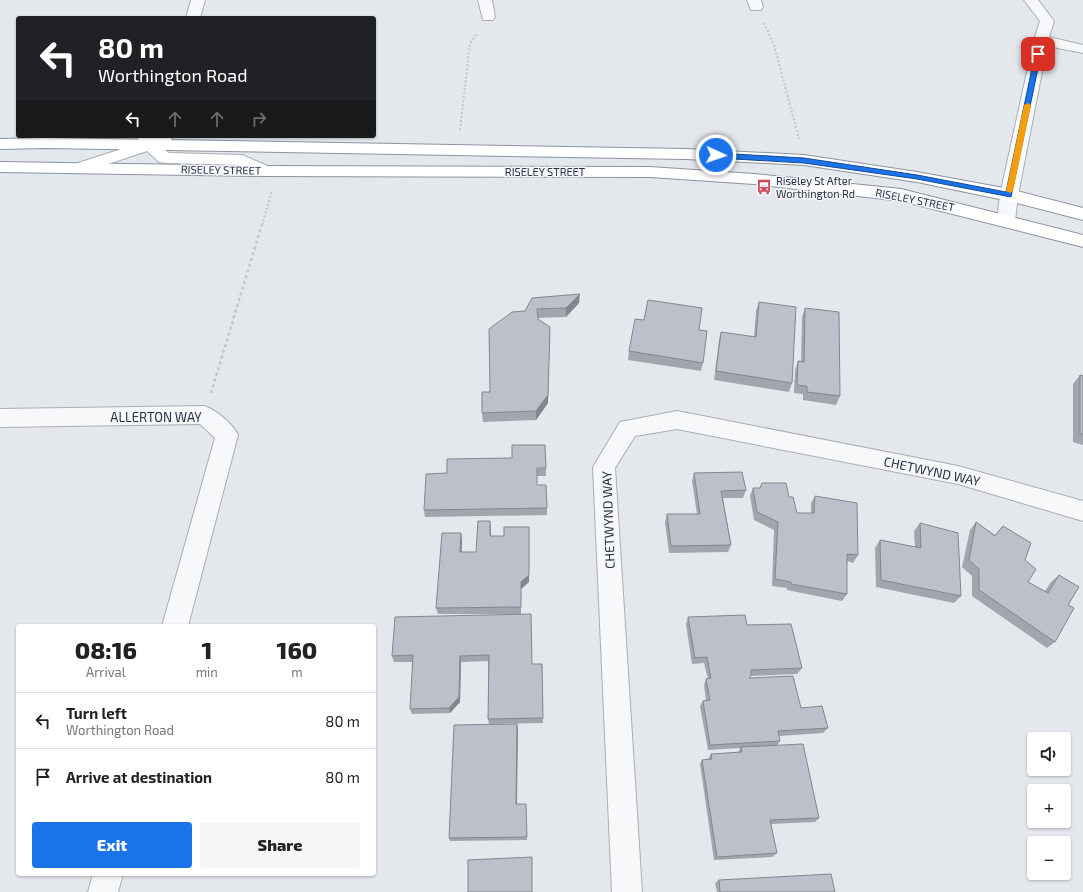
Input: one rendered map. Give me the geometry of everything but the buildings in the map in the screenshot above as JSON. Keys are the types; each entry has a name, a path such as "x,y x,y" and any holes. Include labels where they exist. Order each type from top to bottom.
{"main road":[{"name":"RISELEY STREET","path":"0,144 147,140 686,154 804,160 917,177 1009,195 1083,214"},
{"path":"81,168 147,140 165,158 242,160 264,171"},
{"name":"RISELEY STREET","path":"0,167 264,171 650,172 754,179 901,195 1083,241"}],"street":[{"path":"194,16 198,0"},
{"path":"485,0 488,17"},
{"path":"1006,221 1009,195 1041,40 1047,21 1031,0"},
{"path":"1041,40 1083,49"},
{"name":"ALLERTON WAY","path":"0,418 205,415 227,435 176,624"},
{"name":"CHETWYND WAY","path":"627,892 604,467 628,428 677,420 958,475 1083,511"},
{"path":"103,892 107,876"}],"path":[{"path":"755,3 774,45 801,145"},
{"path":"460,131 470,43 488,17"},
{"path":"205,415 273,185"}],"slow traffic":[{"path":"1010,191 1028,105"}],"place":[{"name":"Riseley St After Worthington Rd","path":"764,187"}],"route":[{"path":"716,155 804,160 917,177 1009,195 1038,54"}]}
